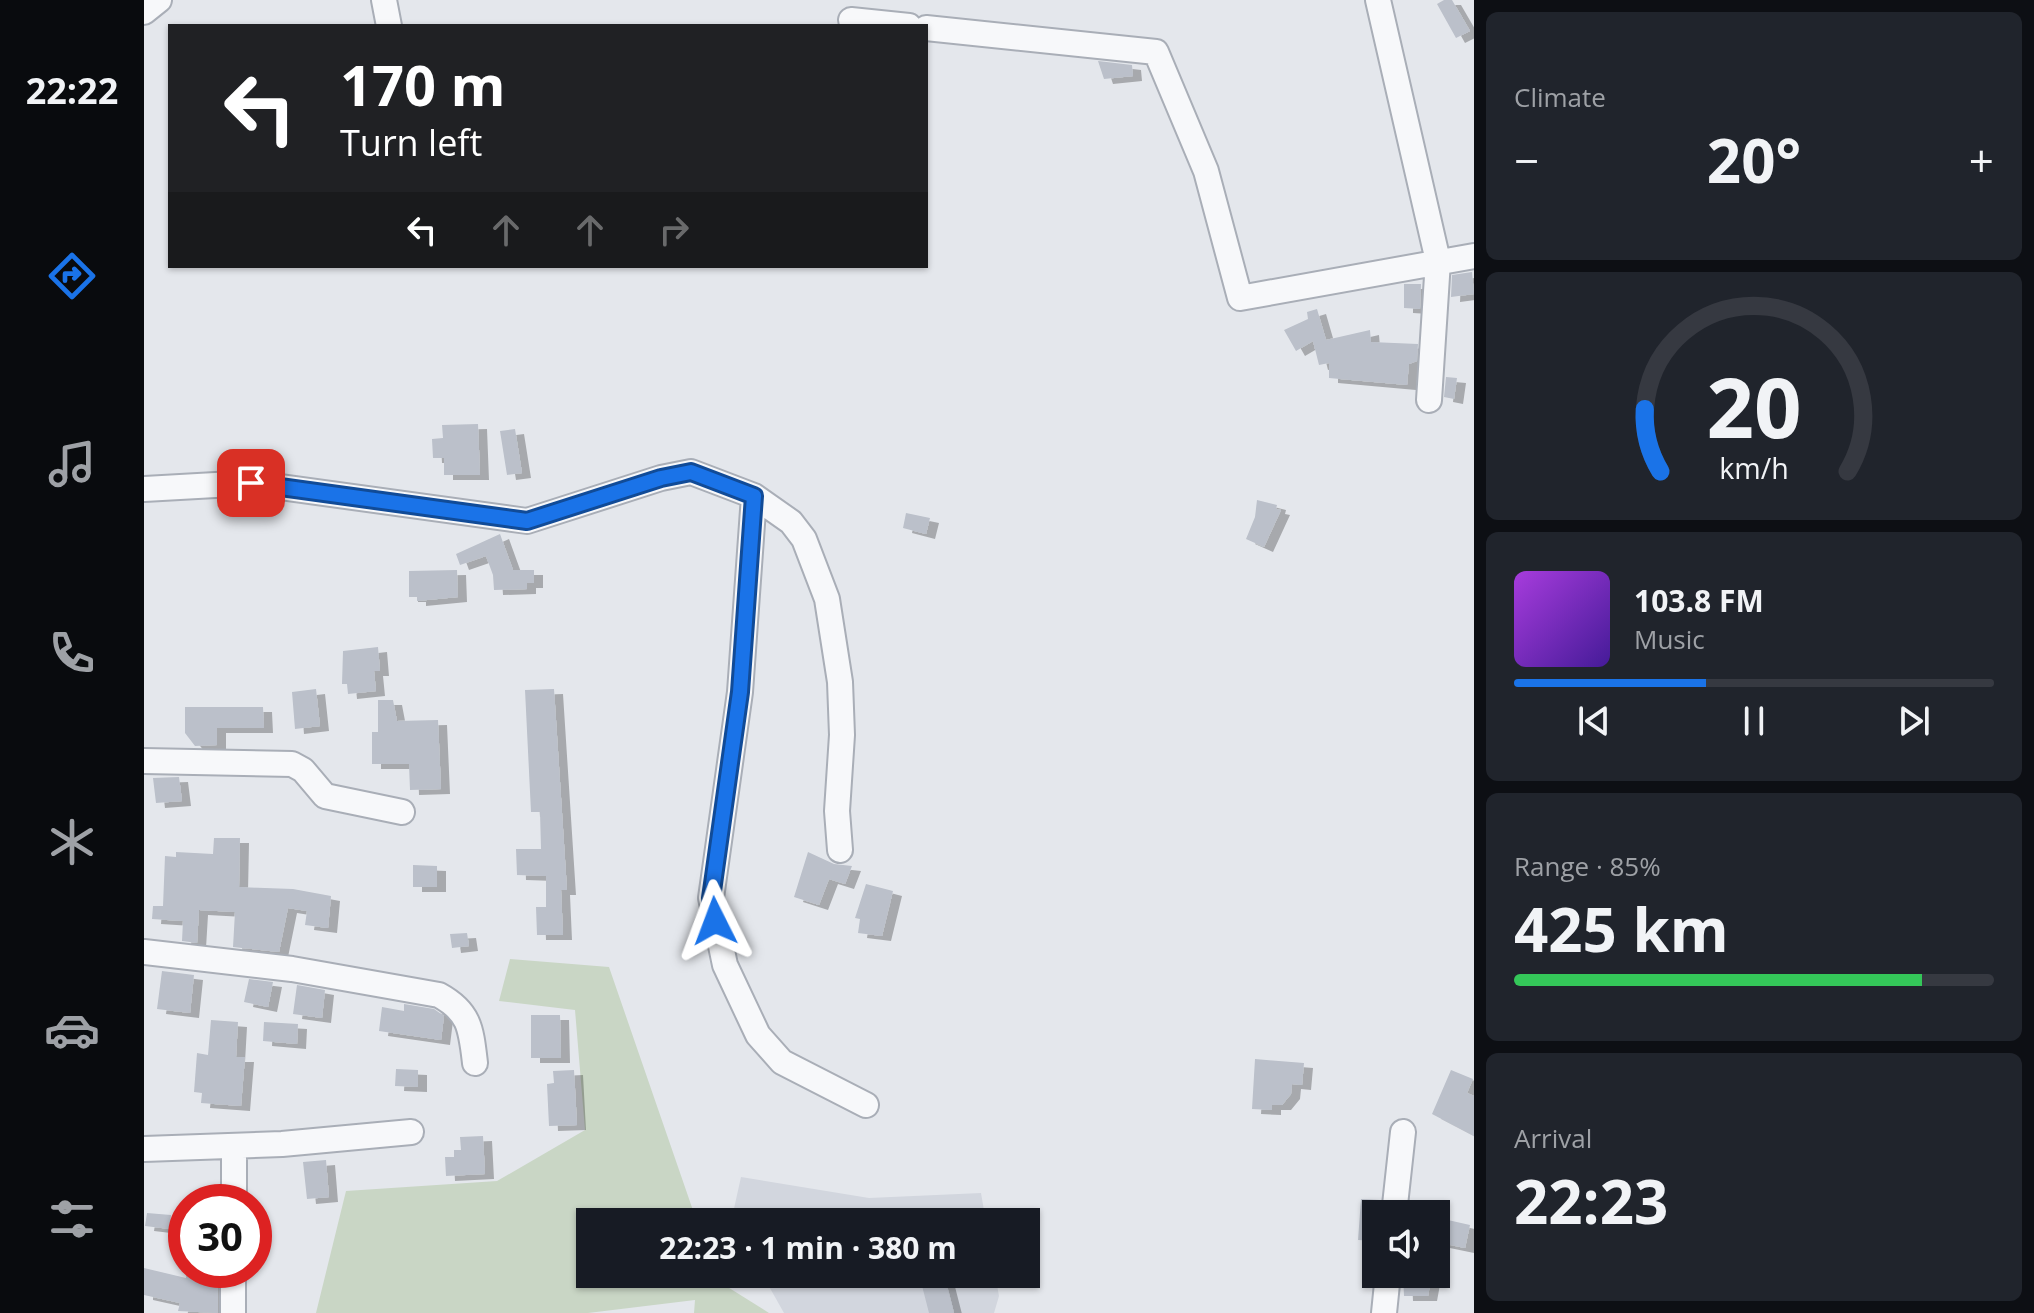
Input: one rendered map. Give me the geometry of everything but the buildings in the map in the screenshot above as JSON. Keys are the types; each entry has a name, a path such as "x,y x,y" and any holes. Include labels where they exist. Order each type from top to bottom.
{"street":[{"path":"144,12 159,0"},
{"path":"384,0 389,24"},
{"path":"1378,0 1410,125 1438,261 1429,400"},
{"path":"851,20 890,24"},
{"path":"928,28 1156,52 1206,171 1240,298 1474,256"},
{"path":"144,489 251,483 527,521 661,478 691,472 754,496 791,522 804,539 827,599 840,682 842,735 837,811 840,850"},
{"path":"754,496 740,692 711,898 725,965 758,1035 782,1062 866,1105"},
{"path":"144,761 292,764 303,770 325,796 402,812"},
{"path":"144,952 292,969 439,995 457,1005 466,1016 475,1063"},
{"path":"144,1149 234,1146 411,1132"},
{"path":"1396,1200 1403,1132"},
{"path":"234,1146 234,1184"},
{"path":"233,1288 233,1313"},
{"path":"1389,1288 1391,1311"}],"shaded area":[{"path":"741,1177 869,1198 981,1193 984,1208 734,1208"},
{"path":"770,1288 998,1288 999,1296 994,1313 784,1313"}],"green space":[{"path":"510,959 609,967 692,1208 576,1208 576,1288 729,1288 769,1313 694,1313 695,1300 588,1313 316,1313 346,1191 497,1181 585,1130 575,1010 499,1001"}],"route":[{"path":"251,483 487,518 527,521 542,519 661,478 691,472 717,479 754,496 740,692 711,898 715,921"}]}
